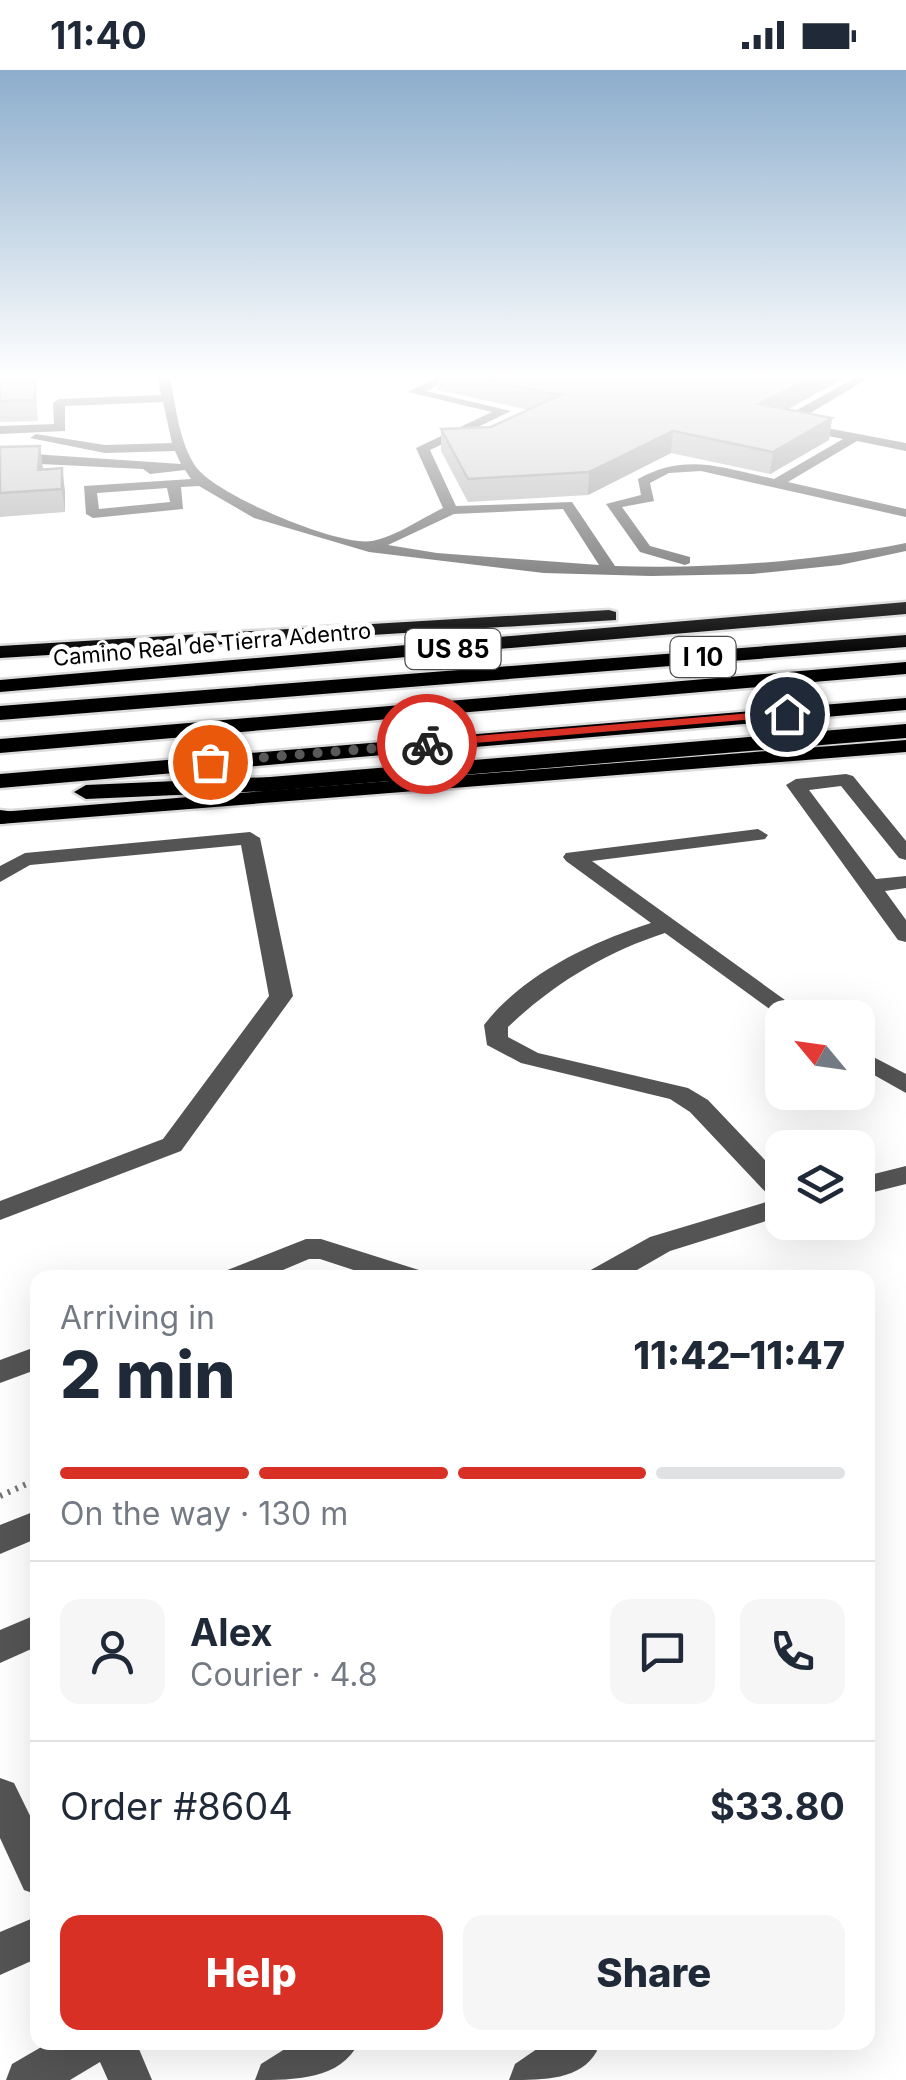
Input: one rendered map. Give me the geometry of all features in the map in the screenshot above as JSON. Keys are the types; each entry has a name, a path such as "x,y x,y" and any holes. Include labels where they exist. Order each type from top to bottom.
{"highway":[{"path":"2,648 670,612 906,588"},
{"name":"Camino Real de Tierra Adentro","path":"0,686 906,611"},
{"name":"I 10","path":"0,713 906,641"},
{"name":"I 10","path":"0,746 906,668"},
{"path":"471,740 906,694"},
{"path":"0,783 906,704"},
{"path":"683,747 906,721"},
{"path":"0,783 90,792 176,790 906,731"}],"main road":[{"path":"1,818 906,746"}],"street":[{"path":"195,472 202,482 267,519 369,548 478,563 704,570 822,561 906,547"},
{"path":"436,472 452,510"},
{"path":"666,472 644,482 649,498 612,504 645,548 698,563 704,570"},
{"path":"723,472 906,513"},
{"path":"777,483 796,472"},
{"path":"172,484 178,506 94,514 89,489 202,482"},
{"path":"369,548 452,510 567,506 609,569"},
{"path":"906,854 846,780 796,785 906,936"},
{"path":"758,834 572,857 773,1000"},
{"path":"0,876 26,859 250,838 282,996 172,1145 0,1211"},
{"path":"871,886 906,882"},
{"path":"667,925 621,938 583,958 511,1010 496,1025 496,1040 530,1058 679,1092 698,1106 765,1176"},
{"path":"875,1066 906,1085"},
{"path":"875,1183 906,1175"},
{"path":"613,1270 660,1244 765,1212"},
{"path":"255,1270 306,1249 322,1248 388,1270"},
{"path":"0,1372 30,1359"},
{"path":"0,1540 30,1527"},
{"path":"0,1646 30,1633"},
{"path":"3,1809 30,1861"},
{"path":"0,1954 30,1940"},
{"path":"28,2080 79,2050"},
{"path":"117,2050 130,2080"},
{"path":"277,2080 324,2050"},
{"path":"531,2080 574,2050"}],"path":[{"path":"0,1496 30,1483"}],"building":[{"path":"0,472 62,472 62,489 0,493"},
{"path":"464,472 589,472 589,472 468,479"}],"way so far":[{"path":"210,762 427,744"}],"route":[{"path":"427,744 787,714"}]}
